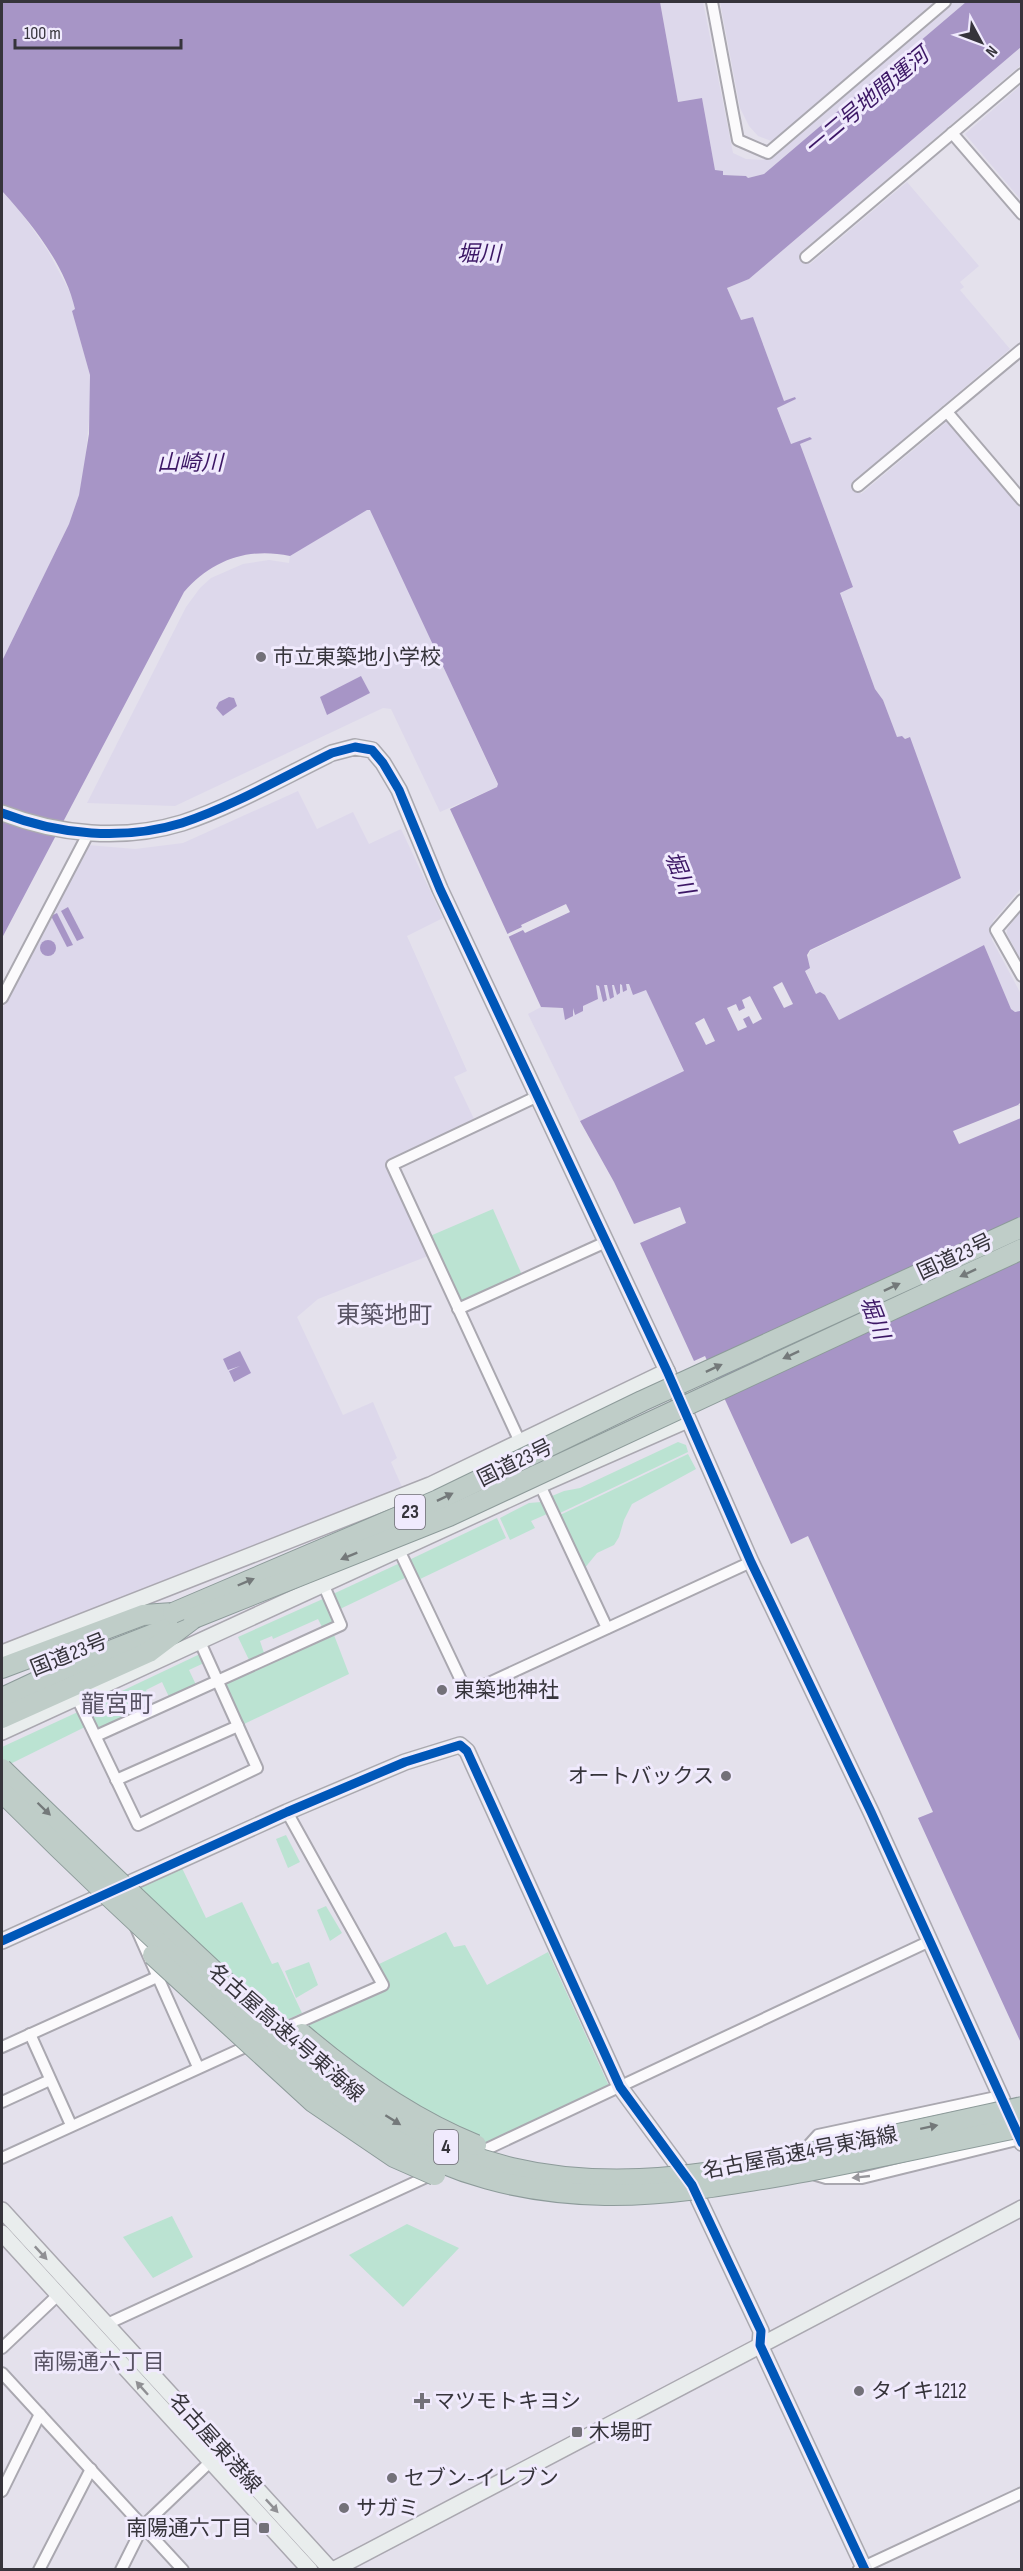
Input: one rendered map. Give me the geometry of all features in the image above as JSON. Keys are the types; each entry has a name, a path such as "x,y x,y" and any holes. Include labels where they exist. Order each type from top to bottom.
{"highway":[{"name":"国道23号","path":"2,1683 438,1500 642,1401 1022,1227"},
{"name":"国道23号","path":"2,1698 64,1669 449,1516 1022,1249"},
{"path":"2,1668 142,1615 173,1613"},
{"path":"2,1718 149,1652 194,1618"},
{"name":"名古屋高速4号東海線","path":"2,1769 154,1916 294,2044 355,2094 396,2122 427,2138 476,2158 523,2171 603,2179 641,2179 765,2163 1022,2107"},
{"name":"名古屋高速4号東海線","path":"2,1792 309,2081 386,2136 429,2158 481,2178 574,2193 655,2193 749,2182 1021,2136"},
{"path":"44,1833 51,1855 171,1973 312,2102 352,2131 394,2157 438,2177 481,2185 602,2186 690,2181"},
{"path":"154,1916 175,1922 315,2045 364,2084 394,2103 462,2140 547,2174 602,2186"}],"street":[{"path":"712,2 738,140 768,153 945,2"},
{"path":"806,257 1022,74"},
{"path":"952,133 1022,214"},
{"path":"858,486 1020,354"},
{"path":"947,412 1018,488 1022,500"},
{"path":"2,813 33,824 88,834 142,832 183,822 332,753 355,747 372,750 383,763 399,790 440,889 667,1371 751,1562 1021,2136 862,2178 826,2178 816,2175 808,2162 809,2145 818,2135 1001,2096"},
{"path":"2,998 88,834"},
{"path":"1022,900 996,930 1022,976"},
{"path":"538,1096 392,1165 458,1309 544,1483 607,1628"},
{"path":"458,1309 606,1242"},
{"path":"2,1653 430,1485 667,1371"},
{"path":"2,1732 544,1483 688,1420"},
{"path":"399,1550 467,1692 751,1562"},
{"path":"96,1737 341,1625 324,1586"},
{"path":"77,1698 138,1825 257,1768 200,1642"},
{"path":"116,1780 238,1726"},
{"path":"2,1941 287,1812 405,1762 460,1745 467,1751 620,2087 690,2181 761,2331 760,2345 863,2569 1022,2493"},
{"path":"2,2158 382,1985 287,1812"},
{"path":"119,1889 198,2067"},
{"path":"107,2324 930,1941"},
{"path":"2,2047 157,1977"},
{"path":"30,2034 71,2125"},
{"path":"2,2102 50,2080"},
{"path":"690,2181 831,2159 883,2145"},
{"path":"332,2570 1022,2208"},
{"name":"名古屋東港線","path":"2,2210 332,2570"},
{"name":"名古屋東港線","path":"2,2232 310,2570"},
{"path":"2,2348 58,2295"},
{"path":"2,2373 183,2570"},
{"path":"2,2491 40,2414"},
{"path":"121,2570 143,2526 210,2462"},
{"path":"39,2570 91,2469"}],"shaded area":[{"path":"660,2 703,2 733,153 746,159 763,160 952,2 966,2 764,174 748,178 723,175 715,170 702,98 678,102"},
{"path":"720,2 936,2 774,142 758,136 749,126 740,108"},
{"path":"1021,47 1021,65 801,253 810,264 907,182 979,266 960,282 964,287 960,290 1010,349 852,483 861,494 949,420 1021,505 1021,888 993,921 992,940 1021,994 1021,1016 1020,1012 1014,1012 1011,1009 984,945 839,1020 825,995 816,994 805,970 810,951 961,878 909,737 897,738 883,700 875,689 840,592 853,587 800,444 811,439 810,437 791,445 777,407 796,399 795,397 784,402 753,317 741,320 727,288 749,279"},
{"path":"1021,85 1021,200 965,134"},
{"path":"2,191 23,215 48,251 72,296 75,310 72,311 90,375 91,398 85,463 79,495 69,524 2,661"},
{"name":"市立東築地小学校","path":"367,509 372,512 497,787 440,812 391,709 383,708 175,806 87,803 186,607 200,588 211,578 243,564 269,560 289,563 290,556"},
{"path":"298,791 317,829 353,812 369,844 401,829 443,918 407,936 467,1071 454,1077 475,1121 385,1162 428,1256 318,1299 297,1317 343,1415 373,1402 397,1458 391,1462 402,1487 2,1644 2,1009 87,845 135,849 183,843"},
{"path":"1021,908 1021,961 1007,930"},
{"path":"619,984 629,984 630,989 646,989 684,1072 580,1121 528,1014 541,1007 563,1008 572,1013 573,1008 582,1009 583,1006 597,999 596,985 599,985 600,995 604,994 604,985 612,991 611,985 614,985 620,993"}],"green space":[{"path":"493,1209 522,1275 460,1303 430,1236"},
{"path":"678,1442 686,1445 688,1452 560,1513 552,1496 580,1488"},
{"path":"688,1454 696,1469 632,1504 614,1545 597,1553 584,1569 560,1515"},
{"path":"541,1502 547,1514 531,1521 535,1528 510,1540 500,1518 529,1503"},
{"path":"497,1518 506,1538 418,1580 409,1560"},
{"path":"400,1563 407,1577 340,1609 333,1594"},
{"path":"325,1598 335,1620 333,1624 323,1629 318,1619 273,1639 272,1636 260,1641 265,1656 250,1662 238,1637"},
{"path":"334,1635 349,1674 242,1725 222,1684"},
{"path":"200,1654 204,1663 189,1670 197,1687 170,1699 162,1682 146,1690 154,1707 101,1731 96,1729 86,1708"},
{"path":"80,1711 87,1726 2,1768 2,1747"},
{"path":"286,1835 300,1862 288,1868 276,1839"},
{"path":"182,1868 206,1918 242,1902 272,1964 278,1962 302,2013 243,2039 129,1890"},
{"path":"326,1906 342,1933 330,1941 317,1910"},
{"path":"446,1932 454,1947 465,1945 487,1985 548,1952 609,2086 608,2090 485,2146 420,2113 301,2021 385,1986 377,1965"},
{"path":"309,1962 318,1985 296,1998 285,1971"},
{"path":"172,2216 193,2257 153,2278 123,2237"},
{"path":"407,2224 459,2248 403,2307 349,2255"}],"water":[{"name":"堀川","path":"2,2 660,2 678,102 702,98 715,170 723,171 723,175 748,178 764,174 966,2 1021,2 1021,47 749,279 727,288 741,320 753,317 784,401 795,397 796,399 777,408 791,444 810,437 812,439 800,444 853,587 840,593 875,689 883,700 897,737 902,736 905,739 910,737 961,878 810,950 807,955 810,968 805,971 816,994 820,992 825,995 839,1020 984,945 1011,1009 1015,1012 1020,1011 1021,1016 1022,1101 1018,1105 1022,1107 1021,2043 918,1818 933,1812 808,1536 791,1544 705,1356 694,1361 640,1243 686,1223 680,1207 634,1224 580,1121 684,1071 646,990 633,995 629,984 626,984 627,990 623,992 620,984 620,993 617,995 612,985 614,997 610,999 607,985 604,985 607,1000 603,1002 599,986 596,985 598,999 583,1006 583,1011 575,1015 573,1008 573,1016 565,1020 563,1008 541,1007 450,809 497,787 498,784 370,510 290,556 260,553 245,555 219,564 206,572 184,592 2,938 2,661 69,524 79,495 89,434 90,375 72,311 75,309 64,277 36,231 2,191","holes":["782,982 793,1004 784,1008 773,987","750,996 762,1019 753,1024 749,1016 743,1019 747,1027 738,1031 727,1008 736,1004 739,1011 745,1008 742,1000","704,1018 715,1041 706,1045 695,1023"]},
{"path":"361,676 370,693 327,715 320,697"},
{"path":"229,697 234,698 237,706 223,716 216,708 219,702"},
{"path":"68,907 84,938 77,941 61,911"},
{"path":"57,913 73,945 67,947 51,916"},
{"path":"45,940 51,940 56,948 54,954 45,956 40,951 40,945"},
{"path":"240,1351 251,1373 234,1382 229,1371 240,1366 228,1370 223,1359"}],"pier":[{"path":"566,904 570,912 525,933 523,930 506,938 505,935 522,927 521,925"},
{"path":"1018,1105 1021,1106 1021,1118 959,1144 953,1131"}],"cycle path":[{"path":"2,813 68,831 114,834 160,829 182,823 239,800 332,753 355,747 372,750 383,763 399,790 440,889 667,1371 751,1562 871,1812 1022,2143"},
{"path":"2,1941 287,1812 405,1762 460,1745 467,1751 620,2087 692,2185 761,2331 760,2345 865,2570"}],"place":[{"name":"市立東築地小学校","path":"261,657"},
{"name":"東築地神社","path":"442,1690"},
{"name":"オートバックス","path":"726,1776"},
{"name":"タイキ1212","path":"859,2391"},
{"name":"マツモトキヨシ","path":"422,2401"},
{"name":"木場町","path":"577,2432"},
{"name":"セブン-イレブン","path":"392,2478"},
{"name":"サガミ","path":"344,2508"},
{"name":"南陽通六丁目","path":"264,2528"}],"district":[{"name":"東築地町","path":"384,1315"},
{"name":"龍宮町","path":"117,1704"},
{"name":"南陽通六丁目","path":"99,2362"}],"water label":[{"name":"一二号地間運河","path":"867,102"},
{"name":"山崎川","path":"190,463"}]}
